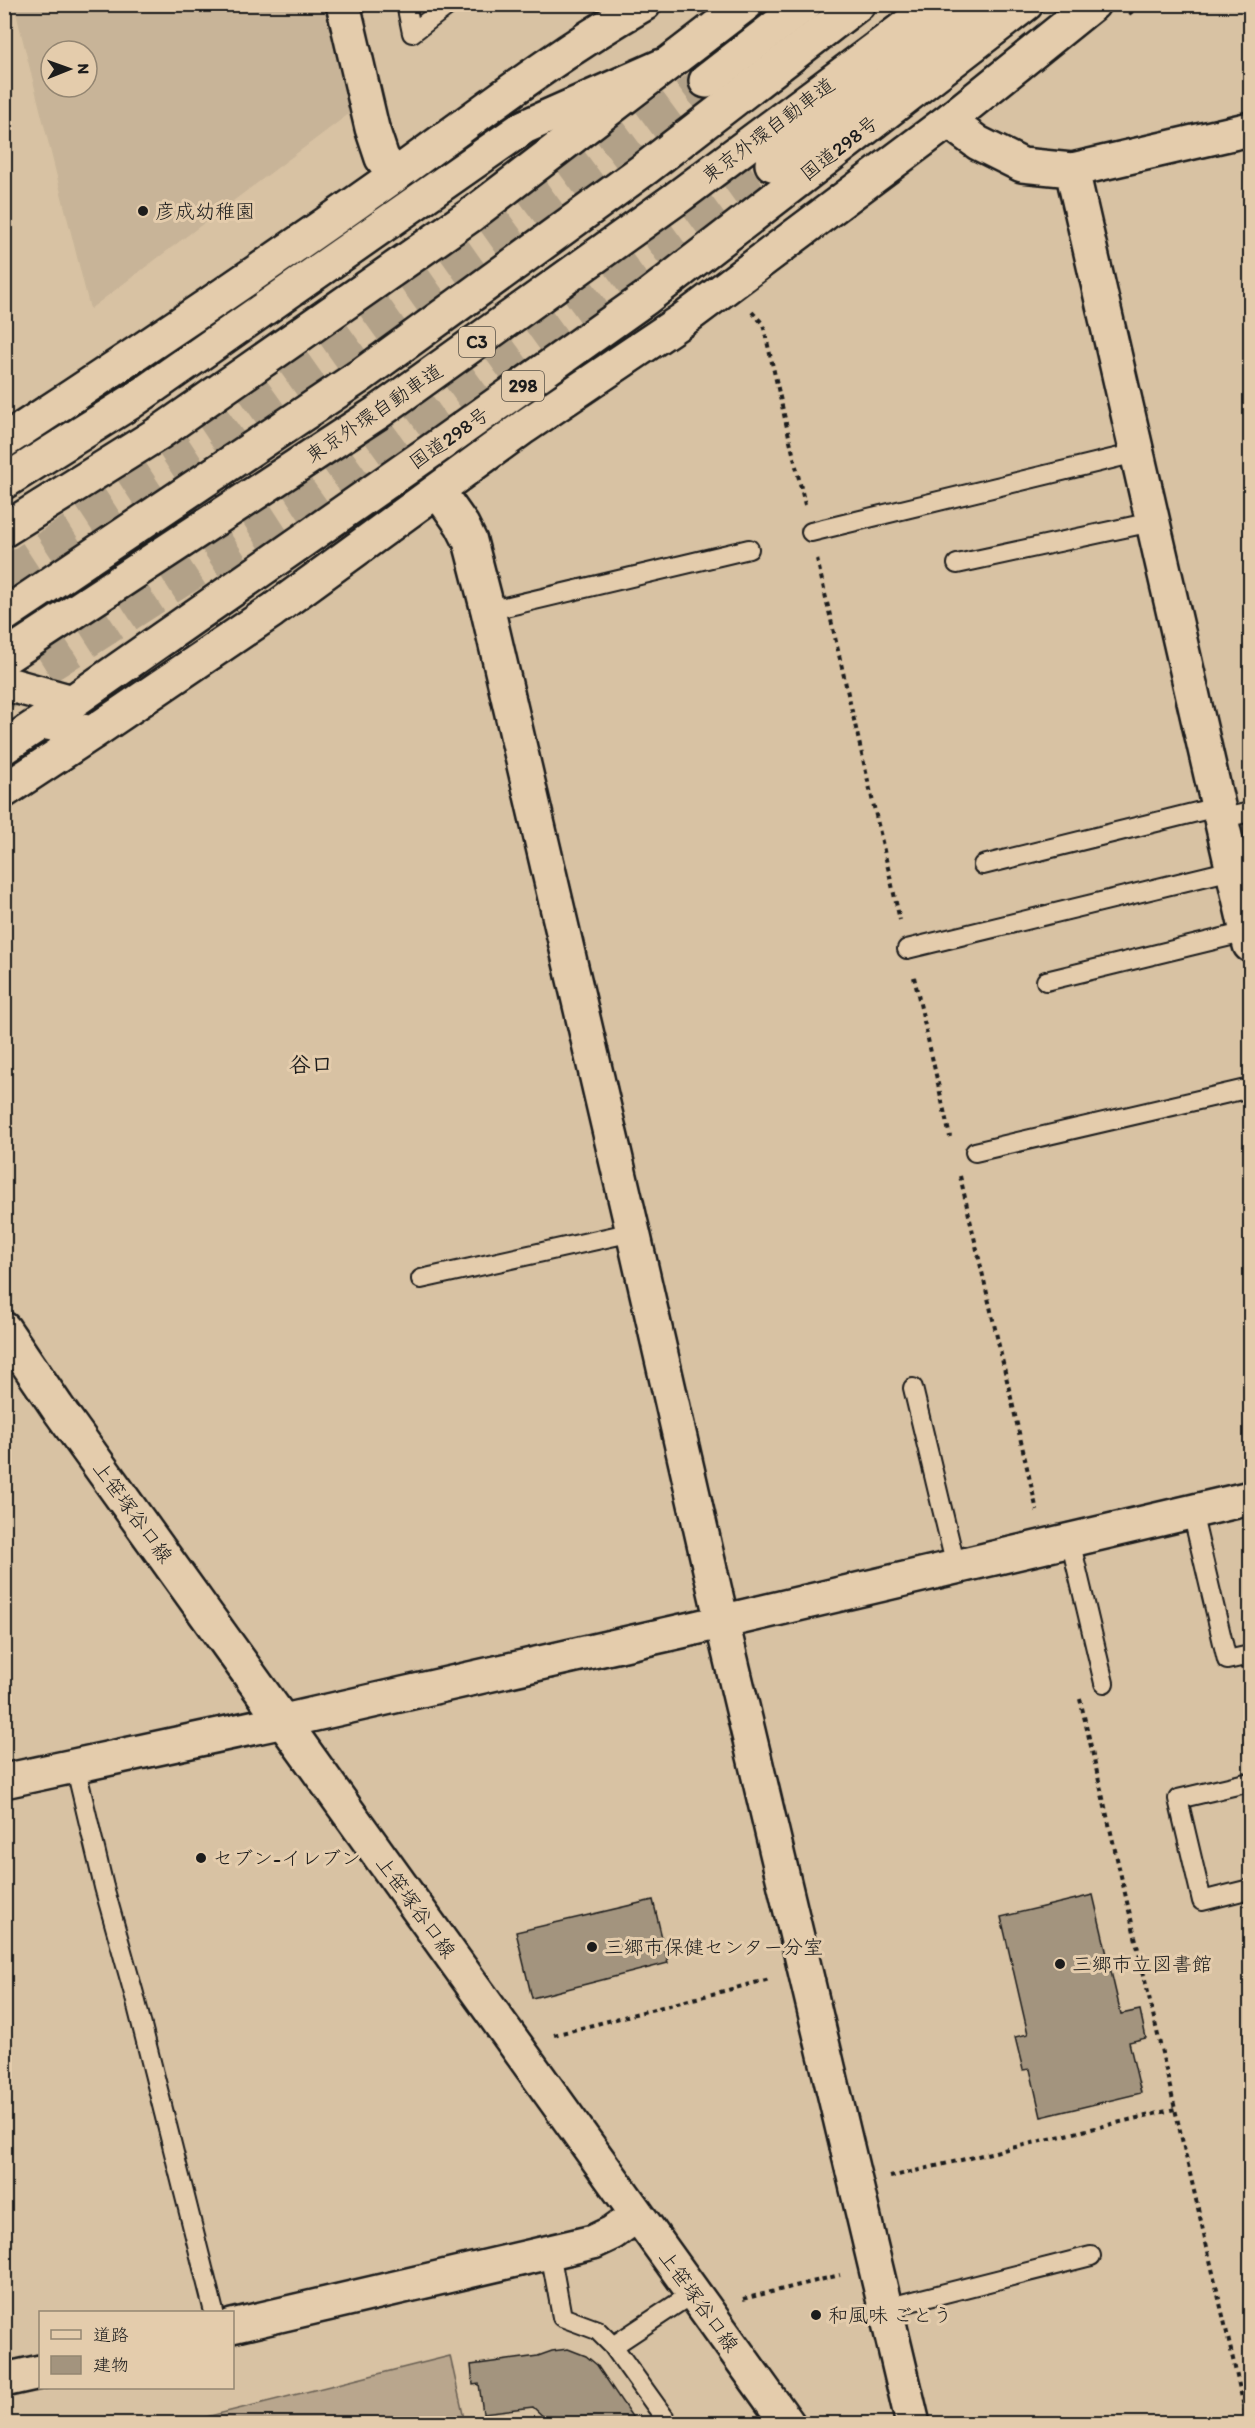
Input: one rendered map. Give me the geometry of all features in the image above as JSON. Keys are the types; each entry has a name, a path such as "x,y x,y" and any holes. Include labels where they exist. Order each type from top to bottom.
{"main road":[{"path":"343,4 372,128 382,158 395,175"},
{"path":"4,441 171,332 395,175 495,101 644,4"},
{"path":"4,530 159,433 471,215 662,66 746,4"},
{"path":"706,81 805,4"},
{"name":"東京外環自動車道","path":"4,615 363,374 646,168 858,4"},
{"name":"東京外環自動車道","path":"4,658 377,413 674,200 936,4"},
{"name":"国道298号","path":"772,164 977,4"},
{"name":"国道298号","path":"4,747 431,452 646,298 1026,4"},
{"path":"4,791 273,612 524,427 684,319 948,121 1093,4"},
{"path":"4,482 141,395 524,127 662,66"},
{"path":"948,121 978,143 1022,165 1072,170 1251,129"},
{"path":"1072,170 1152,522 1229,813 1232,870 1249,938"},
{"path":"646,298 684,319"},
{"path":"438,491 470,540 488,611 722,1622 913,2424"},
{"path":"4,683 72,702"},
{"path":"43,722 92,733"},
{"name":"上笹塚谷口線","path":"4,1329 57,1407 788,2424"},
{"path":"4,1781 284,1721 722,1622 1251,1498"},
{"path":"234,2326 593,2242 612,2233 637,2215"},
{"path":"4,2380 39,2372"}],"lane":[{"path":"406,4 412,33 450,4"},
{"path":"811,532 1136,453"},
{"path":"957,564 1152,522"},
{"path":"488,611 749,549"},
{"path":"983,865 1229,813"},
{"path":"907,949 1232,870"},
{"path":"1046,981 1249,938"},
{"path":"975,1152 1251,1088"},
{"path":"421,1279 633,1232"},
{"path":"913,1388 956,1567"},
{"path":"1192,1512 1227,1660 1251,1654"},
{"path":"1057,1543 1104,1683"},
{"path":"75,1765 104,1887 134,1994 213,2311"},
{"path":"1251,1782 1178,1799 1202,1901 1251,1889"},
{"path":"550,2252 562,2317 597,2330 613,2346 669,2424"},
{"path":"886,2308 1091,2256"},
{"path":"613,2346 699,2300"}],"path":[{"path":"752,311 763,324 952,1145"},
{"path":"958,1168 1057,1543"},
{"path":"1079,1696 1248,2424"},
{"path":"548,2036 806,1970"},
{"path":"857,2185 1175,2109"},
{"path":"699,2300 876,2266"}],"shaded area":[{"name":"彦成幼稚園","path":"14,5 324,5 350,113 90,309"},
{"path":"450,2356 465,2423 182,2423"}],"building":[{"name":"三郷市立図書館","path":"1093,1895 1121,2014 1140,2010 1146,2038 1129,2042 1141,2093 1041,2117 1030,2069 1023,2070 1015,2037 1028,2034 1001,1917"},
{"name":"三郷市保健センター分室","path":"653,1900 668,1963 532,1998 516,1932"},
{"path":"568,2349 586,2356 597,2365 637,2424 575,2424 548,2421 533,2407 483,2413 479,2384 473,2385 471,2365 538,2356"}],"tunnel":[{"path":"4,575 220,433 492,240 706,81"},
{"path":"4,695 300,504 772,164"}],"place":[{"name":"彦成幼稚園","path":"143,211"},
{"name":"セブン-イレブン","path":"201,1858"},
{"name":"三郷市保健センター分室","path":"592,1947"},
{"name":"三郷市立図書館","path":"1060,1964"},
{"name":"和風味 ごとう","path":"816,2315"}],"district":[{"name":"谷口","path":"311,1064"}]}
